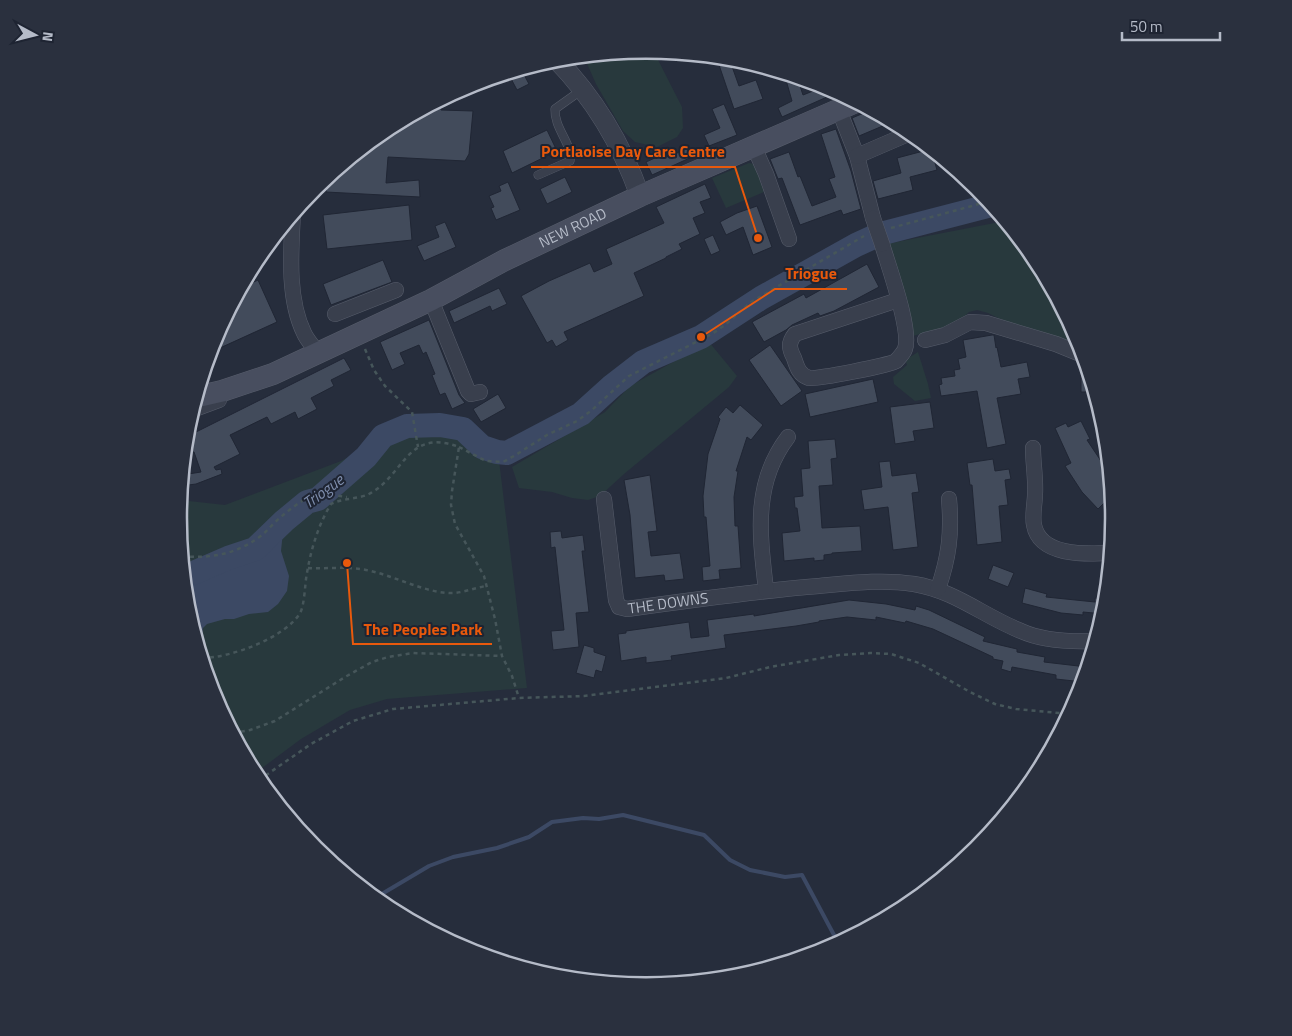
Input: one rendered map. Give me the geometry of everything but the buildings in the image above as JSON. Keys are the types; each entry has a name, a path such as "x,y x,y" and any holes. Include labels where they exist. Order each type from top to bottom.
{"main road":[{"name":"NEW ROAD","path":"203,395 273,374 431,300 505,260 640,196 848,106"}],"street":[{"path":"563,67 593,102 632,171 640,196"},
{"path":"848,106 857,156 898,300 906,335 905,349 895,361 821,378 811,379 800,373 789,347 790,340 795,334 898,300"},
{"path":"857,156 902,137"},
{"path":"754,147 766,174 789,239"},
{"path":"293,224 291,260 296,313 304,334 317,352"},
{"path":"335,314 396,290"},
{"path":"372,299 388,320"},
{"path":"431,300 468,391 471,394 480,392"},
{"path":"925,340 945,335 970,322 986,323 1074,351"},
{"path":"200,407 221,399 222,391"},
{"path":"766,590 761,550 762,504 770,469 777,452 788,437"},
{"path":"1032,448 1036,492 1034,525 1039,535 1046,542 1066,552 1079,554 1103,553"},
{"name":"THE DOWNS","path":"604,499 616,600 619,607 627,609 766,590 885,581 938,589 1022,632 1045,638 1089,641"},
{"path":"938,589 949,549 952,523 949,499"}],"lane":[{"path":"538,175 570,161 571,154 554,120 555,109 583,90"}],"path":[{"path":"888,228 972,206 979,202"},
{"path":"209,658 240,650 272,637 289,626 301,612 315,537 331,504 349,498 368,495 387,480 410,453 418,447 444,442 459,447 486,461 503,462 547,435 577,421 592,410 628,376 712,334 751,302 865,236"},
{"path":"357,334 374,370 385,386 412,412 418,447"},
{"path":"459,447 451,505 455,524 480,565 495,619 502,656 512,676 519,698"},
{"path":"189,556 201,557 232,552 260,537 282,516 316,493 349,498"},
{"path":"308,568 357,568 448,593 486,586"},
{"path":"240,732 275,721 345,677 372,662 388,657 413,654 502,656"},
{"path":"266,775 311,744 353,721 393,709 519,698 584,696 726,678 770,667 838,655 891,654 919,663 995,704 1016,709 1061,713"}],"shaded area":[{"path":"658,59 682,107 683,128 677,137 657,147 635,142 623,131 596,84 587,63"},
{"path":"749,163 754,164 764,192 726,208 712,178"},
{"path":"997,223 1028,263 1044,288 1071,343 977,310 969,312 955,325 913,336 886,244"},
{"path":"709,342 737,376 729,387 600,496 588,500 572,498 552,492 519,488 512,467 605,412 630,386"},
{"path":"918,352 931,398 915,401 894,384 893,377 907,365 906,362 910,357"},
{"path":"447,417 470,427 497,444 527,688 387,699 350,710 301,739 261,769 234,721 211,666 202,637 191,578 188,548 188,501 225,505 341,461 370,445 382,432 407,422"}],"water":[{"path":"284,521 281,551 289,576 287,591 278,604 268,612 249,614 207,624 203,628 202,635 191,574 255,549"}],"waterway":[{"name":"Triogue","path":"191,574 255,549 284,521 307,502 318,499 366,457 383,436 407,426 440,425 463,429 482,447 507,453 581,414 612,386 643,362 701,337 761,298 856,245 880,234 984,207"},
{"path":"382,894 429,866 453,857 497,848 529,837 552,822 583,818 599,819 623,815 704,835 730,860 750,870 785,877 802,875 835,936"}],"place":[{"name":"Portlaoise Day Care Centre","path":"758,238"},
{"name":"Triogue","path":"701,337"},
{"name":"The Peoples Park","path":"347,563"}]}
